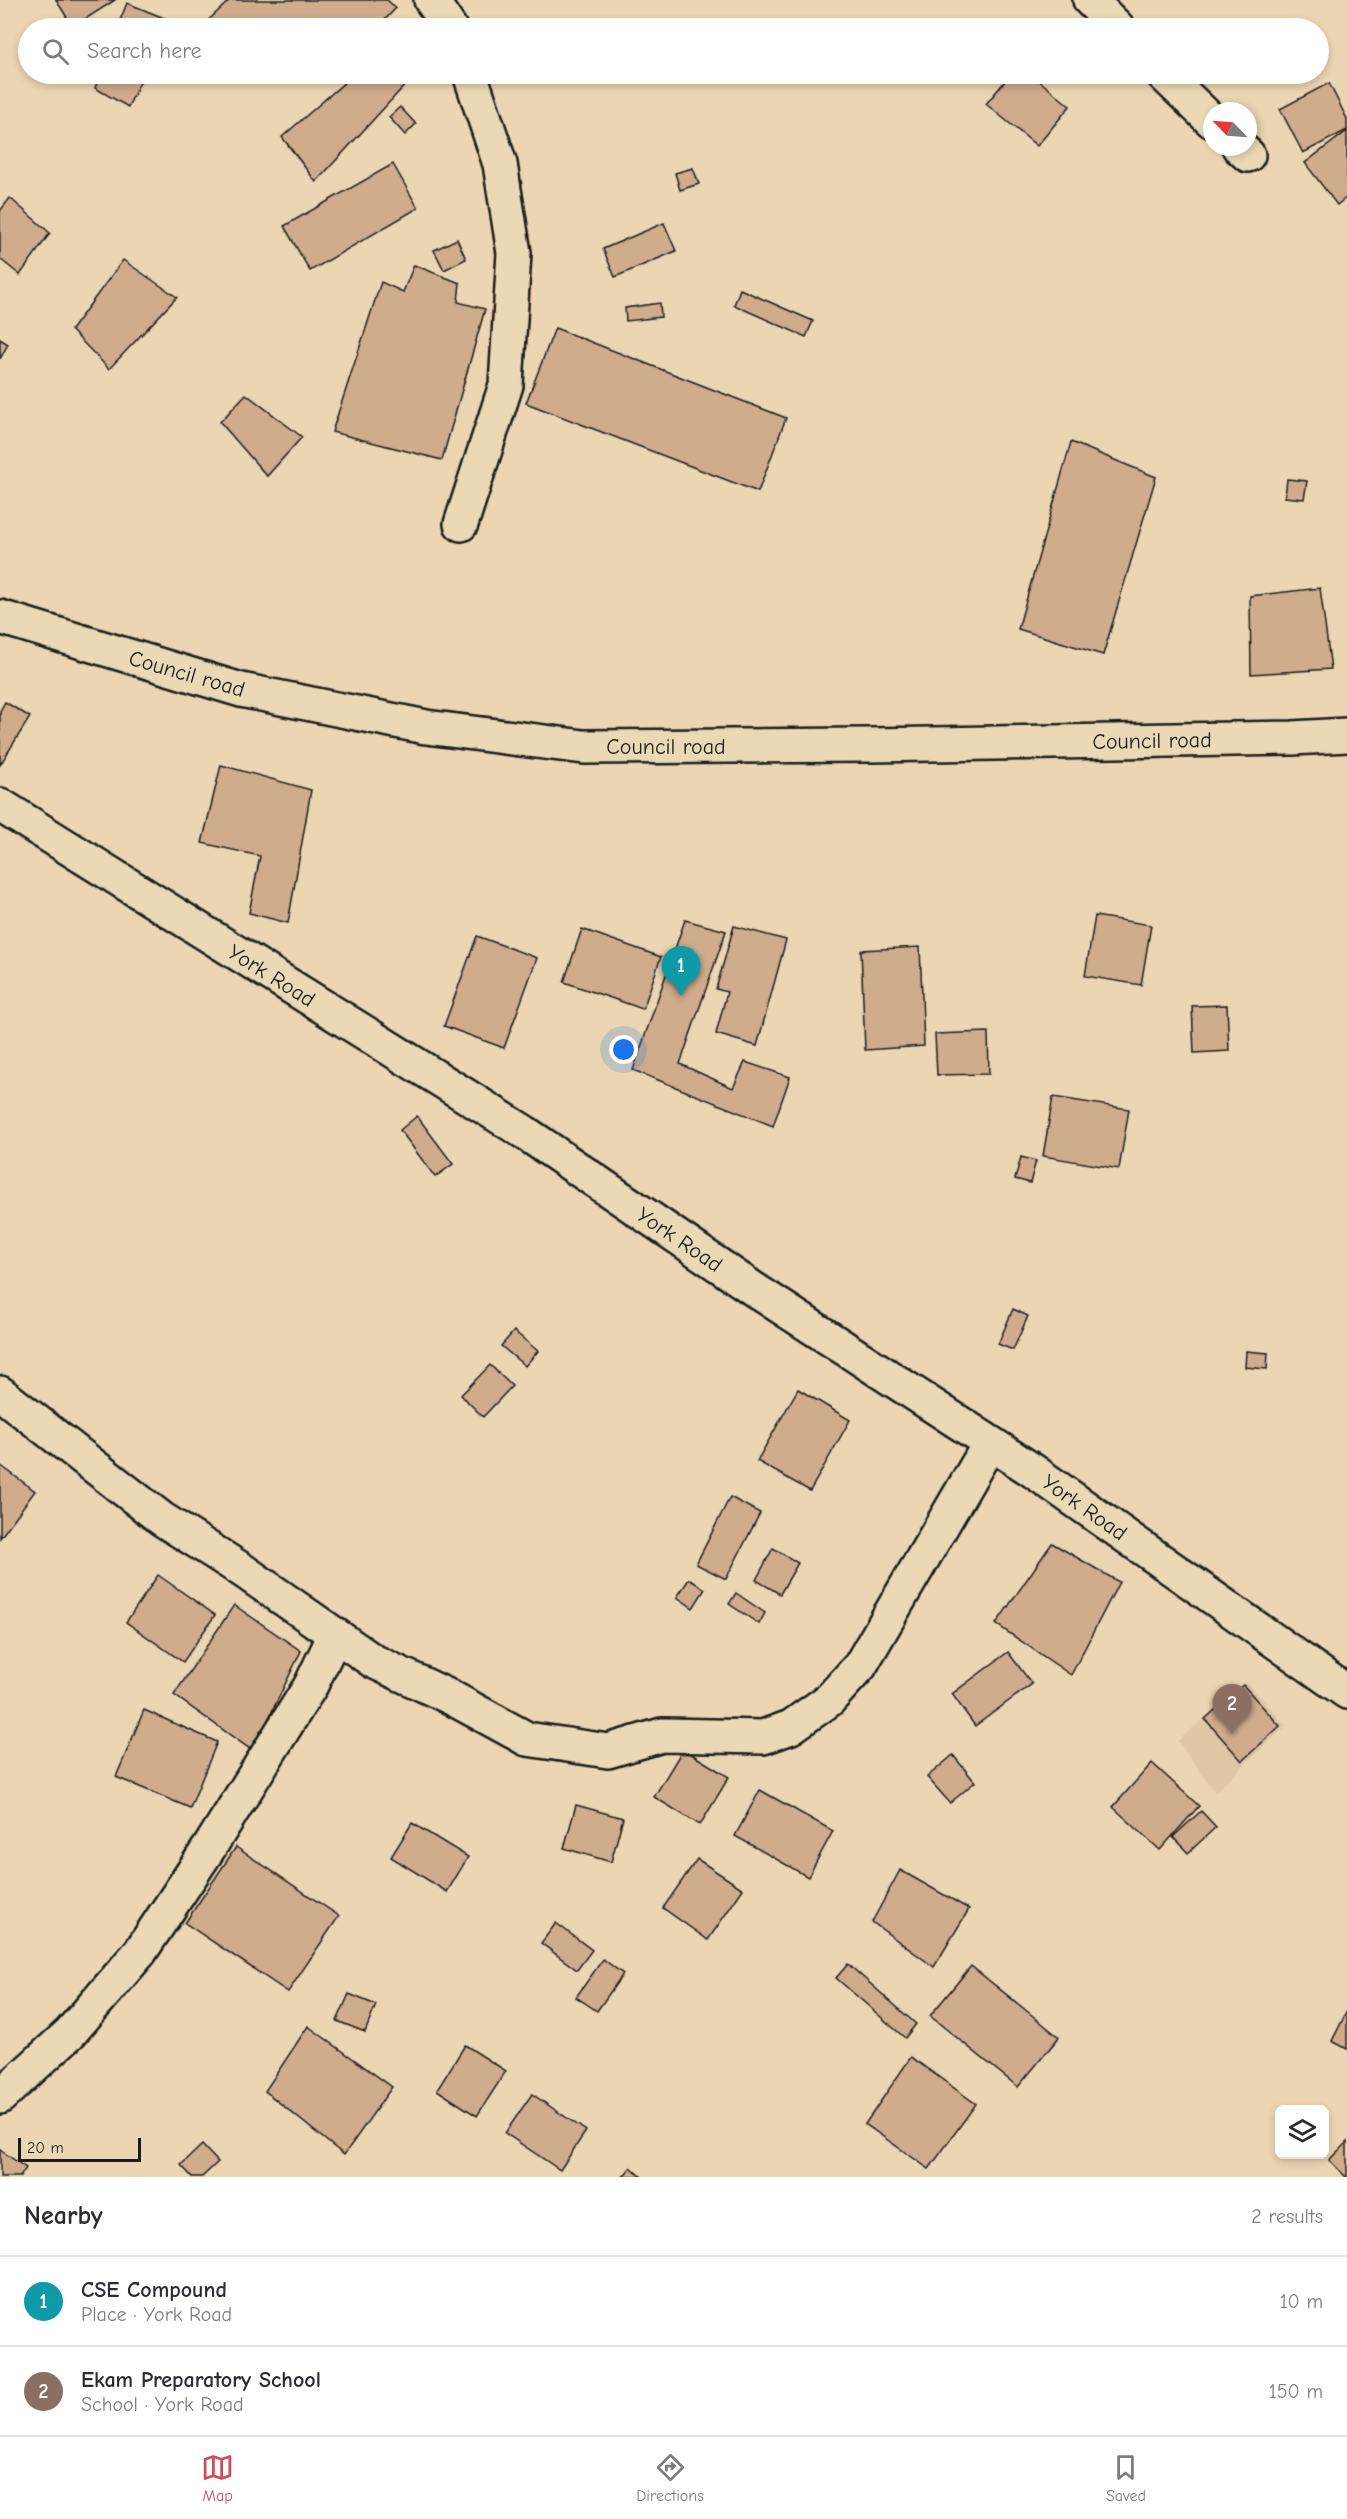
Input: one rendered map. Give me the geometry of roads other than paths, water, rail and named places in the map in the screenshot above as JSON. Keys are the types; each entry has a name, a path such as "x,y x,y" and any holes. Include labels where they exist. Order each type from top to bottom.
{"street":[{"path":"431,0 443,18"},
{"path":"1090,0 1108,18"},
{"path":"461,524 506,385 514,253 500,164 473,84"},
{"path":"1173,84 1203,112"},
{"name":"Council road","path":"0,617 241,690 426,727 584,747 894,745 1347,735"},
{"name":"York Road","path":"0,805 524,1132 755,1290 1032,1470 1347,1692"},
{"path":"0,1393 162,1519 242,1570 373,1661 452,1698 526,1739 608,1750 662,1735 763,1737 791,1727 829,1700 860,1666 990,1443"},
{"path":"0,2097 70,2033 140,1952 209,1848 311,1685 335,1635"}],"place":[{"name":"CSE Compound","path":"681,996"},
{"name":"Ekam Preparatory School","path":"1232,1734"}]}
